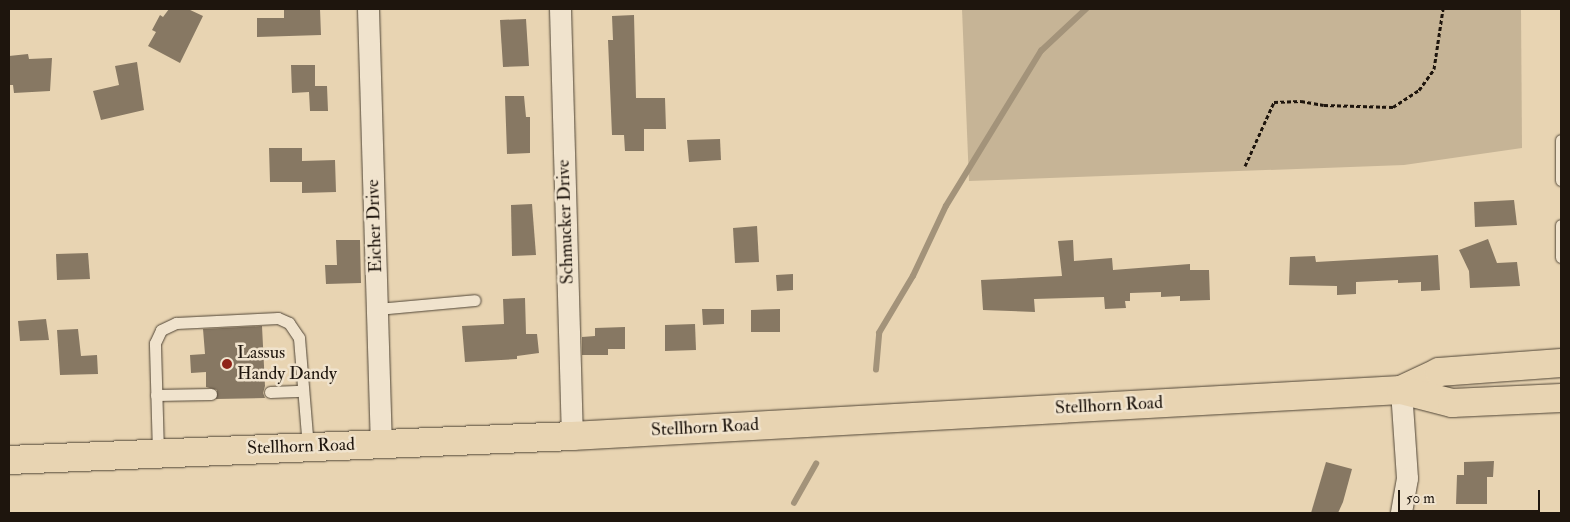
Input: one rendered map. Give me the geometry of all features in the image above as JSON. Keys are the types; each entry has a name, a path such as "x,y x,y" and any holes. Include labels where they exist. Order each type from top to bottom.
{"main road":[{"name":"Stellhorn Road","path":"1401,390 1439,372 1561,363"},
{"name":"Stellhorn Road","path":"9,460 572,436 1401,390 1452,403 1561,398"}],"street":[{"name":"Eicher Drive","path":"368,9 381,444"},
{"name":"Schmucker Drive","path":"560,9 572,436"},
{"path":"1401,390 1407,478 1401,513"}],"lane":[{"path":"1561,140 1561,180"},
{"path":"1561,225 1561,257"},
{"path":"377,309 475,300"},
{"path":"158,453 155,343 161,330 176,322 278,318 289,322 299,338 308,447"},
{"path":"270,392 304,391"},
{"path":"156,395 211,394"}],"path":[{"path":"1245,166 1274,102 1301,101 1324,106 1393,107 1418,90 1434,69 1442,9"}],"shaded area":[{"path":"962,9 1521,9 1522,148 1404,165 969,181"}],"building":[{"path":"169,9 188,9 203,16 180,63 148,46 156,32 152,30 160,15 163,17"},
{"path":"284,9 320,9 321,35 257,37 257,18 284,18"},
{"path":"634,15 636,98 665,98 666,129 644,129 644,151 625,151 624,135 612,135 608,40 613,40 612,16"},
{"path":"526,19 529,66 503,67 500,20"},
{"path":"28,54 29,59 52,58 50,91 14,93 13,85 9,85 9,56"},
{"path":"137,62 144,110 101,120 93,91 119,85 115,66"},
{"path":"291,65 315,65 315,86 327,86 328,111 310,111 309,92 292,93"},
{"path":"505,96 524,96 526,117 530,117 530,153 507,154"},
{"path":"720,139 721,160 689,162 687,140"},
{"path":"269,148 302,148 302,161 335,160 336,192 302,193 302,182 270,182"},
{"path":"1514,200 1517,225 1475,227 1474,202"},
{"path":"532,204 536,255 512,256 511,205"},
{"path":"757,226 759,262 735,263 733,228"},
{"path":"1488,239 1497,263 1517,262 1520,286 1470,288 1469,271 1459,250"},
{"path":"336,240 360,240 361,283 326,284 325,265 337,265"},
{"path":"1073,240 1074,261 1112,258 1113,270 1190,264 1190,270 1209,270 1210,300 1180,301 1180,296 1161,297 1161,292 1130,293 1130,301 1125,301 1126,308 1105,309 1104,297 1034,299 1035,312 983,310 981,280 1062,276 1058,241"},
{"path":"88,253 90,279 57,280 56,254"},
{"path":"1438,255 1440,290 1421,291 1421,282 1398,283 1398,280 1356,282 1356,294 1337,295 1337,286 1289,285 1290,257 1315,256 1316,262"},
{"path":"793,274 793,290 777,291 776,275"},
{"path":"525,298 526,334 537,334 539,353 517,356 517,359 465,362 462,326 504,324 503,299"},
{"path":"702,309 724,309 724,324 703,325"},
{"path":"780,309 780,332 751,332 751,310"},
{"path":"46,319 49,340 20,341 18,321"},
{"path":"695,324 696,350 665,351 665,325"},
{"name":"Lassus Handy Dandy","path":"262,326 265,386 263,393 265,398 216,399 217,390 206,387 206,372 191,373 190,355 205,354 203,329"},
{"path":"625,327 625,349 608,349 608,355 582,355 582,337 595,336 595,328"},
{"path":"78,329 81,356 97,355 98,374 60,375 57,330"},
{"path":"1494,461 1493,477 1487,477 1487,504 1456,504 1457,475 1464,475 1464,462"},
{"path":"1326,462 1352,469 1343,502 1338,513 1311,513"}],"waterway":[{"path":"876,370 879,333 913,276 946,206 1041,51 1086,9"},
{"path":"794,503 816,464"}],"place":[{"name":"Lassus Handy Dandy","path":"227,364"}]}
